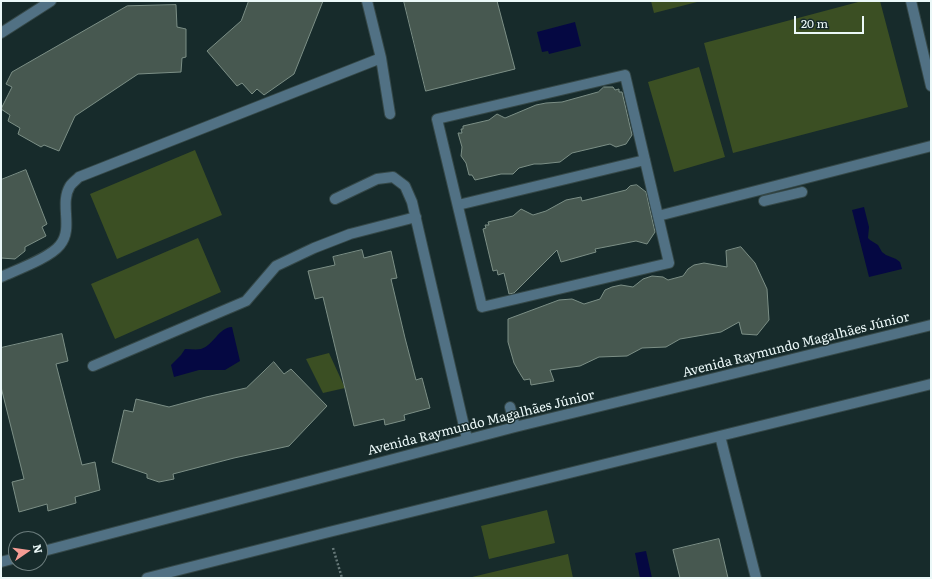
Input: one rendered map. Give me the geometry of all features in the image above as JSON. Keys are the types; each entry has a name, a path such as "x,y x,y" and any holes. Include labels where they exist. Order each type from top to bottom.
{"street":[{"path":"1,33 51,1"},
{"path":"367,1 381,58 390,114"},
{"path":"911,1 931,86"},
{"path":"1,277 52,253 60,245 66,235 66,201 70,186 79,177 381,58"},
{"path":"624,75 644,160 669,263 482,307 437,119 624,75"},
{"path":"658,216 931,146"},
{"path":"458,205 644,160"},
{"path":"335,199 377,179 393,177 405,186 412,202 416,217 468,439"},
{"path":"764,201 802,192"},
{"path":"94,366 246,301 276,266 314,248 350,234 416,217"},
{"name":"Avenida Raymundo Magalhães Júnior","path":"48,550 515,427 931,325"},
{"path":"147,578 931,384"},
{"path":"510,407 515,427"},
{"path":"720,436 756,578"}],"path":[{"path":"329,532 342,578"}],"green space":[{"path":"651,1 701,1 654,13"},
{"path":"862,1 880,1 908,107 733,153 704,43"},
{"path":"699,67 725,157 674,172 648,82"},
{"path":"195,150 222,215 117,259 90,194"},
{"path":"198,238 221,292 115,339 91,284"},
{"path":"329,353 345,388 323,393 306,359"},
{"path":"547,510 555,543 489,559 481,526"},
{"path":"568,554 573,578 468,578"}],"shaded area":[{"path":"575,22 581,46 549,54 548,51 542,52 537,32"},
{"path":"864,207 869,227 868,238 878,245 882,252 886,255 900,262 902,269 869,277 852,210"},
{"path":"232,327 240,361 225,370 199,370 174,377 171,365 185,349 201,349 209,344 223,330"},
{"path":"646,551 652,578 640,578 635,553"}],"building":[{"path":"249,1 323,1 294,74 264,95 257,89 252,94 242,83 237,86 207,51 241,21"},
{"path":"404,1 497,1 515,69 426,91"},
{"path":"176,5 177,27 186,29 186,57 182,58 181,72 138,74 75,116 59,151 44,145 41,147 18,134 20,128 8,121 10,115 1,109 12,87 6,84 12,72 127,6"},
{"path":"604,87 613,87 615,90 619,89 619,92 622,92 632,135 626,144 616,147 610,144 572,153 560,162 534,164 519,168 513,174 501,174 475,180 472,175 469,175 466,163 461,156 462,147 458,133 462,133 461,129 463,129 463,126 489,120 497,114 505,118 536,105 562,102 598,92"},
{"path":"26,170 47,224 42,227 46,236 25,247 25,251 15,259 1,258 1,180"},
{"path":"637,185 646,192 655,232 647,244 636,241 595,249 596,252 561,262 557,250 514,293 509,294 504,273 498,275 497,270 493,271 483,229 486,228 485,225 489,225 488,222 513,216 521,209 533,215 546,211 566,200 581,197 582,201 626,190 630,186"},
{"path":"741,247 755,263 767,289 769,320 757,335 742,334 739,322 721,332 680,339 666,347 642,348 627,356 599,357 580,366 550,370 554,381 531,385 530,379 524,380 514,363 508,342 508,319 559,300 572,299 584,304 600,299 605,290 612,287 621,285 633,287 643,279 652,276 663,277 668,280 683,276 688,269 694,265 704,263 727,267 726,251"},
{"path":"362,250 364,258 391,251 397,278 391,279 405,338 416,380 422,378 430,408 404,415 405,420 385,425 384,419 354,426 323,297 315,299 308,271 335,265 333,257"},
{"path":"62,334 68,361 56,364 82,465 95,462 100,490 75,497 76,503 48,511 47,504 19,512 12,482 24,479 1,387 1,348"},
{"path":"274,362 284,374 291,369 327,406 289,446 234,458 173,474 174,479 159,482 147,478 147,474 112,462 124,410 133,412 136,399 169,407 246,388"},
{"path":"719,539 728,578 680,578 673,550"}]}
